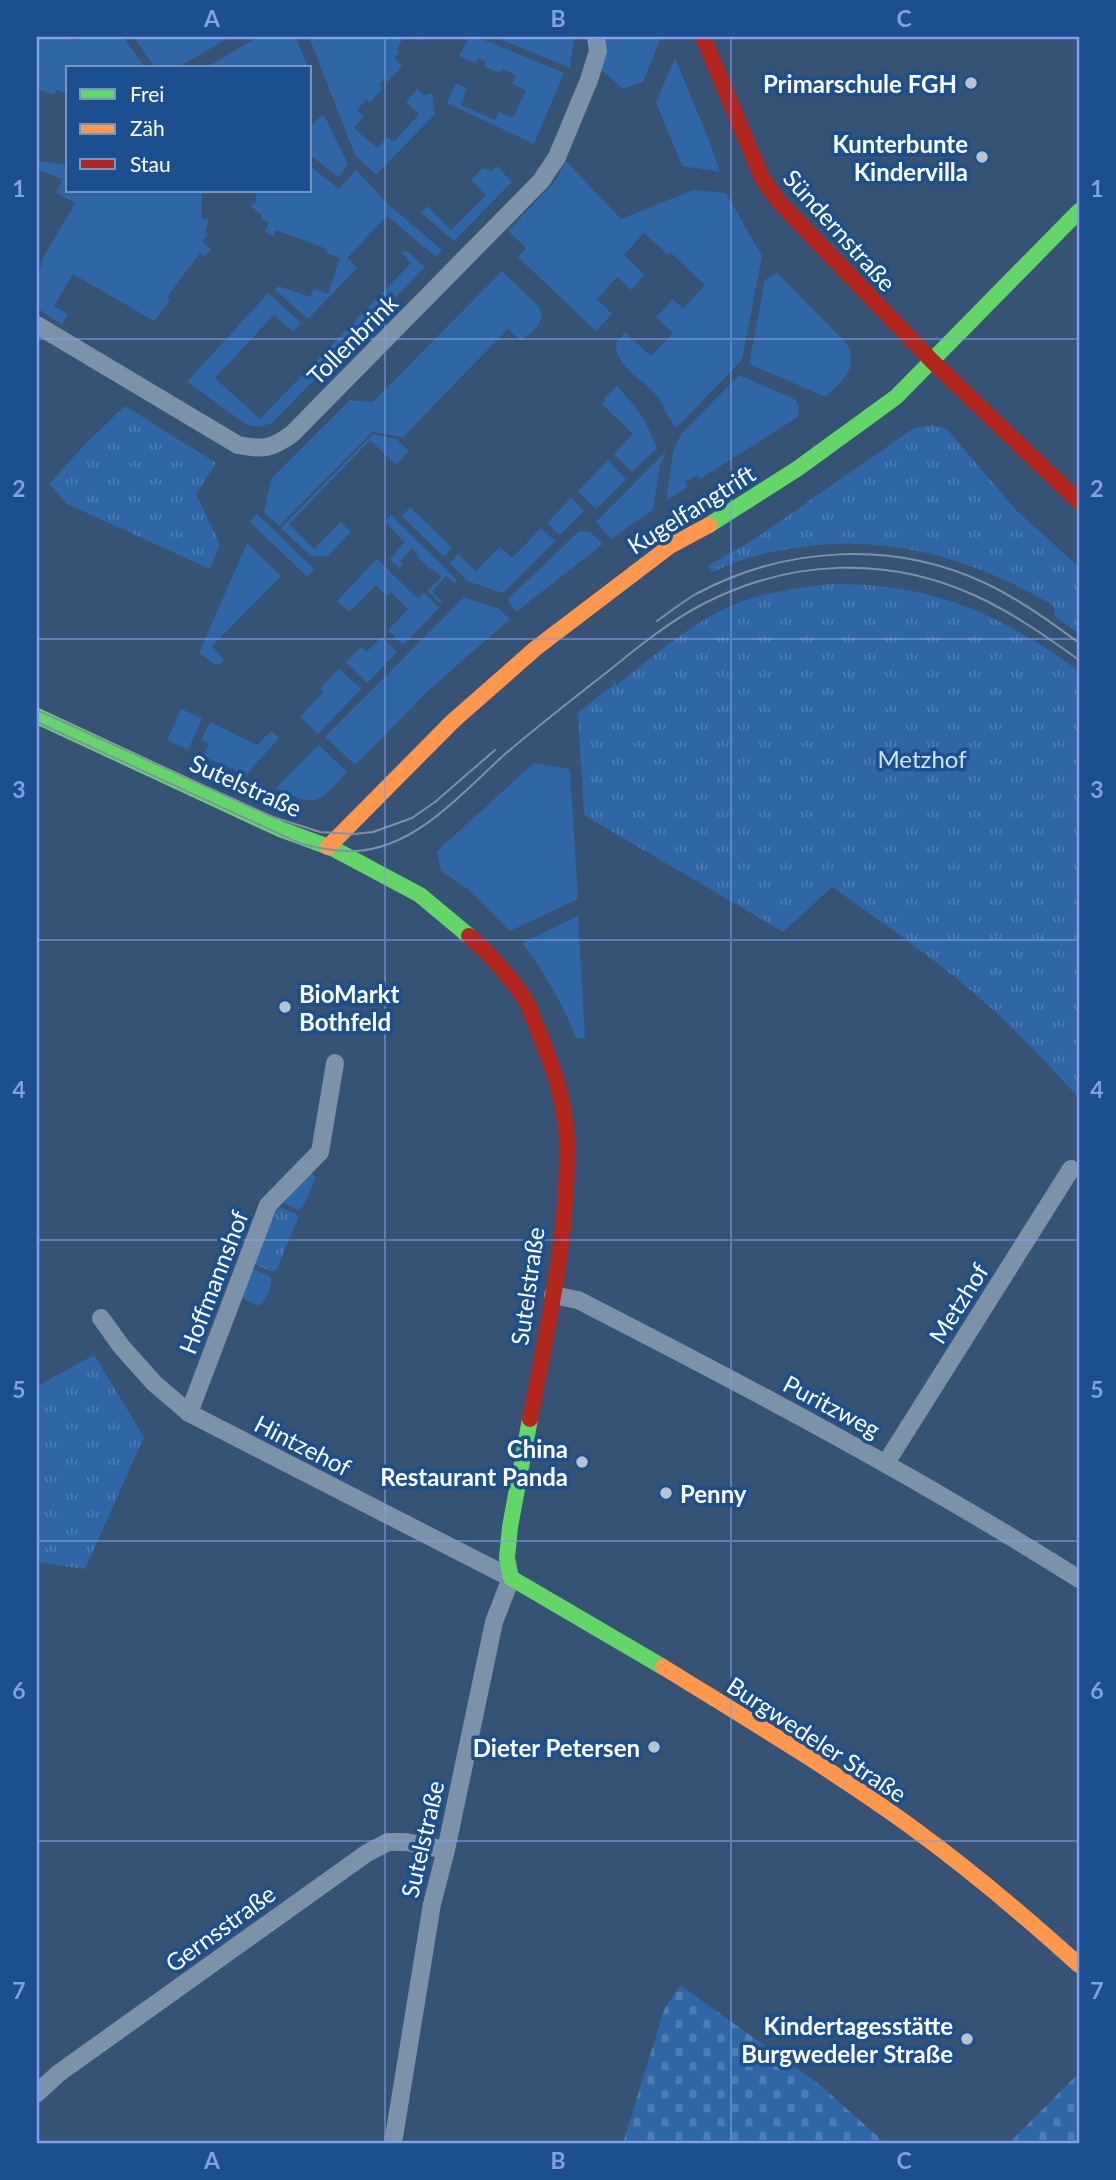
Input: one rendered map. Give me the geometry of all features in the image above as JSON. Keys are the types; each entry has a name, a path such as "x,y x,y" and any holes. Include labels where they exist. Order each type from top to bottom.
{"main road":[{"name":"Sündernstraße","path":"703,37 762,178 779,202 932,361 1079,502"},
{"name":"Kugelfangtrift","path":"328,847 453,721 536,648 670,546 722,518 850,432 896,397 1079,211"},
{"name":"Sutelstraße","path":"37,716 280,829 328,847 379,871 420,895 488,953 526,1001 552,1063 567,1144 564,1203 553,1295 510,1527 507,1558 511,1578"},
{"name":"Burgwedeler Straße","path":"511,1578 740,1714 907,1824 1030,1920 1079,1965"}],"street":[{"name":"Tollenbrink","path":"37,325 238,445 258,449 274,446 292,434 541,181 557,157 589,80 598,51 596,37"},
{"name":"Hoffmannshof","path":"189,1413 268,1205 320,1152 335,1063"},
{"name":"Metzhof","path":"886,1463 1071,1169"},
{"name":"Puritzweg","path":"553,1295 578,1300 886,1463 1079,1579"},
{"name":"Hintzehof","path":"101,1318 121,1346 154,1383 189,1413 511,1578"},
{"name":"Sutelstraße","path":"393,2143 432,1904 494,1622 511,1578"},
{"name":"Gernsstraße","path":"37,2093 59,2073 367,1853 388,1842 406,1842 446,1850"}],"green space":[{"path":"37,37 68,37 71,40 123,37 144,66 66,66 66,93 57,90 54,95 37,89"},
{"path":"134,37 231,37 180,66 154,66"},
{"path":"258,37 296,37 307,66 208,66"},
{"path":"309,37 403,37 397,49 399,52 394,58 402,66 388,82 384,79 379,85 382,89 370,102 366,99 357,110 364,116 354,128 377,148 388,137 394,142 419,114 406,102 417,89 424,95 432,93 435,114 376,175 355,155"},
{"path":"469,37 487,41 564,73 534,144 447,103 456,83 467,88 461,105 495,120 499,112 513,118 526,90 512,84 516,75 502,69 500,73 484,66 486,62 478,58 476,63 459,56"},
{"path":"495,37 574,37 570,68"},
{"path":"606,37 661,37 643,82 623,89 600,69"},
{"path":"675,58 720,172 682,166 656,102"},
{"path":"324,115 348,164 339,177 312,157 312,127"},
{"path":"565,160 621,219 693,190 726,193 762,256 742,360 676,428 654,392 620,359 616,343 625,332 651,356 673,333 656,317 673,299 683,309 705,285 670,252 668,255 644,233 624,255 645,275 631,290 617,277 597,299 612,314 596,331 518,257 526,248 508,231 557,179"},
{"path":"37,161 66,165 66,192 202,192 202,219 209,219 205,233 208,234 202,242 211,249 205,257 200,253 167,297 170,300 154,321 73,274 54,306 68,314 62,325 37,308 37,280 43,258 75,203 56,193 63,179 37,170"},
{"path":"497,166 512,182 454,241 421,213 427,206 451,230 486,195 471,180 482,168 492,171"},
{"path":"312,168 339,189 356,170 391,207 442,250 436,257 387,216 347,258 357,268 308,319 275,290 278,286 310,297 314,289 328,294 340,258 326,253 327,249 276,230 273,236 265,232 269,222 261,219 262,215 250,206 256,202 256,192 312,192"},
{"path":"400,251 408,252 425,267 272,423 259,427 247,425 187,382 268,293 301,323 293,332 274,315 215,378 260,419 411,263"},
{"path":"502,271 539,307 542,316 537,327 521,341 508,329 403,437 372,432 279,526 264,512 271,479 350,400 373,402"},
{"path":"777,273 847,344 850,367 826,397 749,364 765,280"},
{"path":"739,375 796,400 798,417 700,479 697,475 685,482 688,487 666,501 673,452 681,434"},
{"path":"617,386 640,414 657,448 632,472 614,454 633,434 602,404 606,400 604,398"},
{"path":"125,406 216,463 196,494 220,544 210,569 67,504 49,484 85,444"},
{"path":"932,425 947,429 1015,509 1079,567 1079,634 1054,616 1054,606 1023,589 960,562 927,553 859,544 824,545 760,555 713,572 708,566 753,540 914,428"},
{"path":"373,434 396,439 409,451 396,465 370,440 289,524 314,549 341,522 351,532 328,556 310,556 281,528"},
{"path":"667,450 660,465 653,510 611,539 596,522"},
{"path":"608,460 626,479 596,509 578,491"},
{"path":"571,498 584,511 560,535 547,523"},
{"path":"410,507 452,548 444,557 402,516"},
{"path":"257,514 314,569 307,577 250,522"},
{"path":"391,515 457,580 455,584 446,576 432,591 443,603 427,591 441,577 417,557 412,548 400,561 403,564 399,568 390,559 405,542 384,521"},
{"path":"541,528 555,541 503,593 467,581 450,563 458,554 476,571 500,547 512,558"},
{"path":"579,531 590,532 603,544 516,612 508,599"},
{"path":"247,543 281,576 212,646 224,659 221,664 216,665 199,653"},
{"path":"377,559 418,599 424,593 439,608 403,645 388,630 408,609 391,592 387,596 376,585 349,612 337,601"},
{"name":"Metzhof","path":"832,584 902,589 963,605 1020,633 1079,671 1079,1098 984,1002 919,949 832,887 783,932 584,815 578,712 614,685 609,676 617,685 681,635 735,604 776,592"},
{"path":"464,597 499,609 510,619 431,688 355,765 325,737"},
{"path":"382,637 397,652 367,683 346,662 361,647 366,652"},
{"path":"339,669 361,689 318,734 300,717 323,693 320,689"},
{"path":"181,709 202,718 188,750 167,740"},
{"path":"210,722 257,745 271,731 279,738 246,775 203,756 209,743 201,740"},
{"path":"319,745 347,772 329,791 316,800 309,800 300,799 276,788"},
{"path":"534,763 570,769 578,899 510,931 469,890 441,871 437,851"},
{"path":"578,916 585,1038 576,1038 552,989 522,943"},
{"path":"310,1171 316,1177 303,1207 298,1210 282,1203 281,1196"},
{"path":"281,1208 296,1214 298,1218 277,1269 272,1272 255,1264 253,1260 274,1210"},
{"path":"253,1269 271,1277 268,1293 259,1306 241,1298"},
{"path":"94,1355 144,1437 85,1569 37,1562 37,1386"},
{"path":"680,1985 820,2085 885,2143 623,2143 664,2010"},
{"path":"1079,2073 1079,2143 1009,2143"}],"tram line":[{"path":"657,621 696,594 730,578 766,566 839,554 877,555 950,569 985,583 1034,611 1079,643"},
{"path":"37,722 299,843 356,851 378,848 399,840 437,816 530,733 677,619 734,590 769,578 838,568 908,574 942,583 990,603 1079,660"},
{"path":"37,710 273,817 320,832 373,832 412,818 435,802 495,750"}],"traffic: fast":[{"path":"709,525 797,469 896,397 1079,211"},
{"path":"37,716 280,829 334,849 420,895 469,936"},
{"path":"530,1419 510,1527 507,1558 511,1578 663,1667"}],"traffic: slow":[{"path":"328,847 453,721 536,648 670,546 709,525"},
{"path":"663,1667 819,1764 910,1826 996,1893 1079,1965"}],"traffic: jam":[{"path":"703,37 762,178 779,202 932,361 1079,502"},
{"path":"469,936 499,966 525,999 554,1071 565,1116 567,1146 564,1215 549,1318 530,1419"}],"place":[{"name":"Primarschule FGH","path":"971,83"},
{"name":"Kunterbunte Kindervilla","path":"982,157"},
{"name":"BioMarkt Bothfeld","path":"285,1007"},
{"name":"China Restaurant Panda","path":"582,1462"},
{"name":"Penny","path":"666,1493"},
{"name":"Dieter Petersen","path":"654,1747"},
{"name":"Kindertagesstätte Burgwedeler Straße","path":"967,2039"}]}
